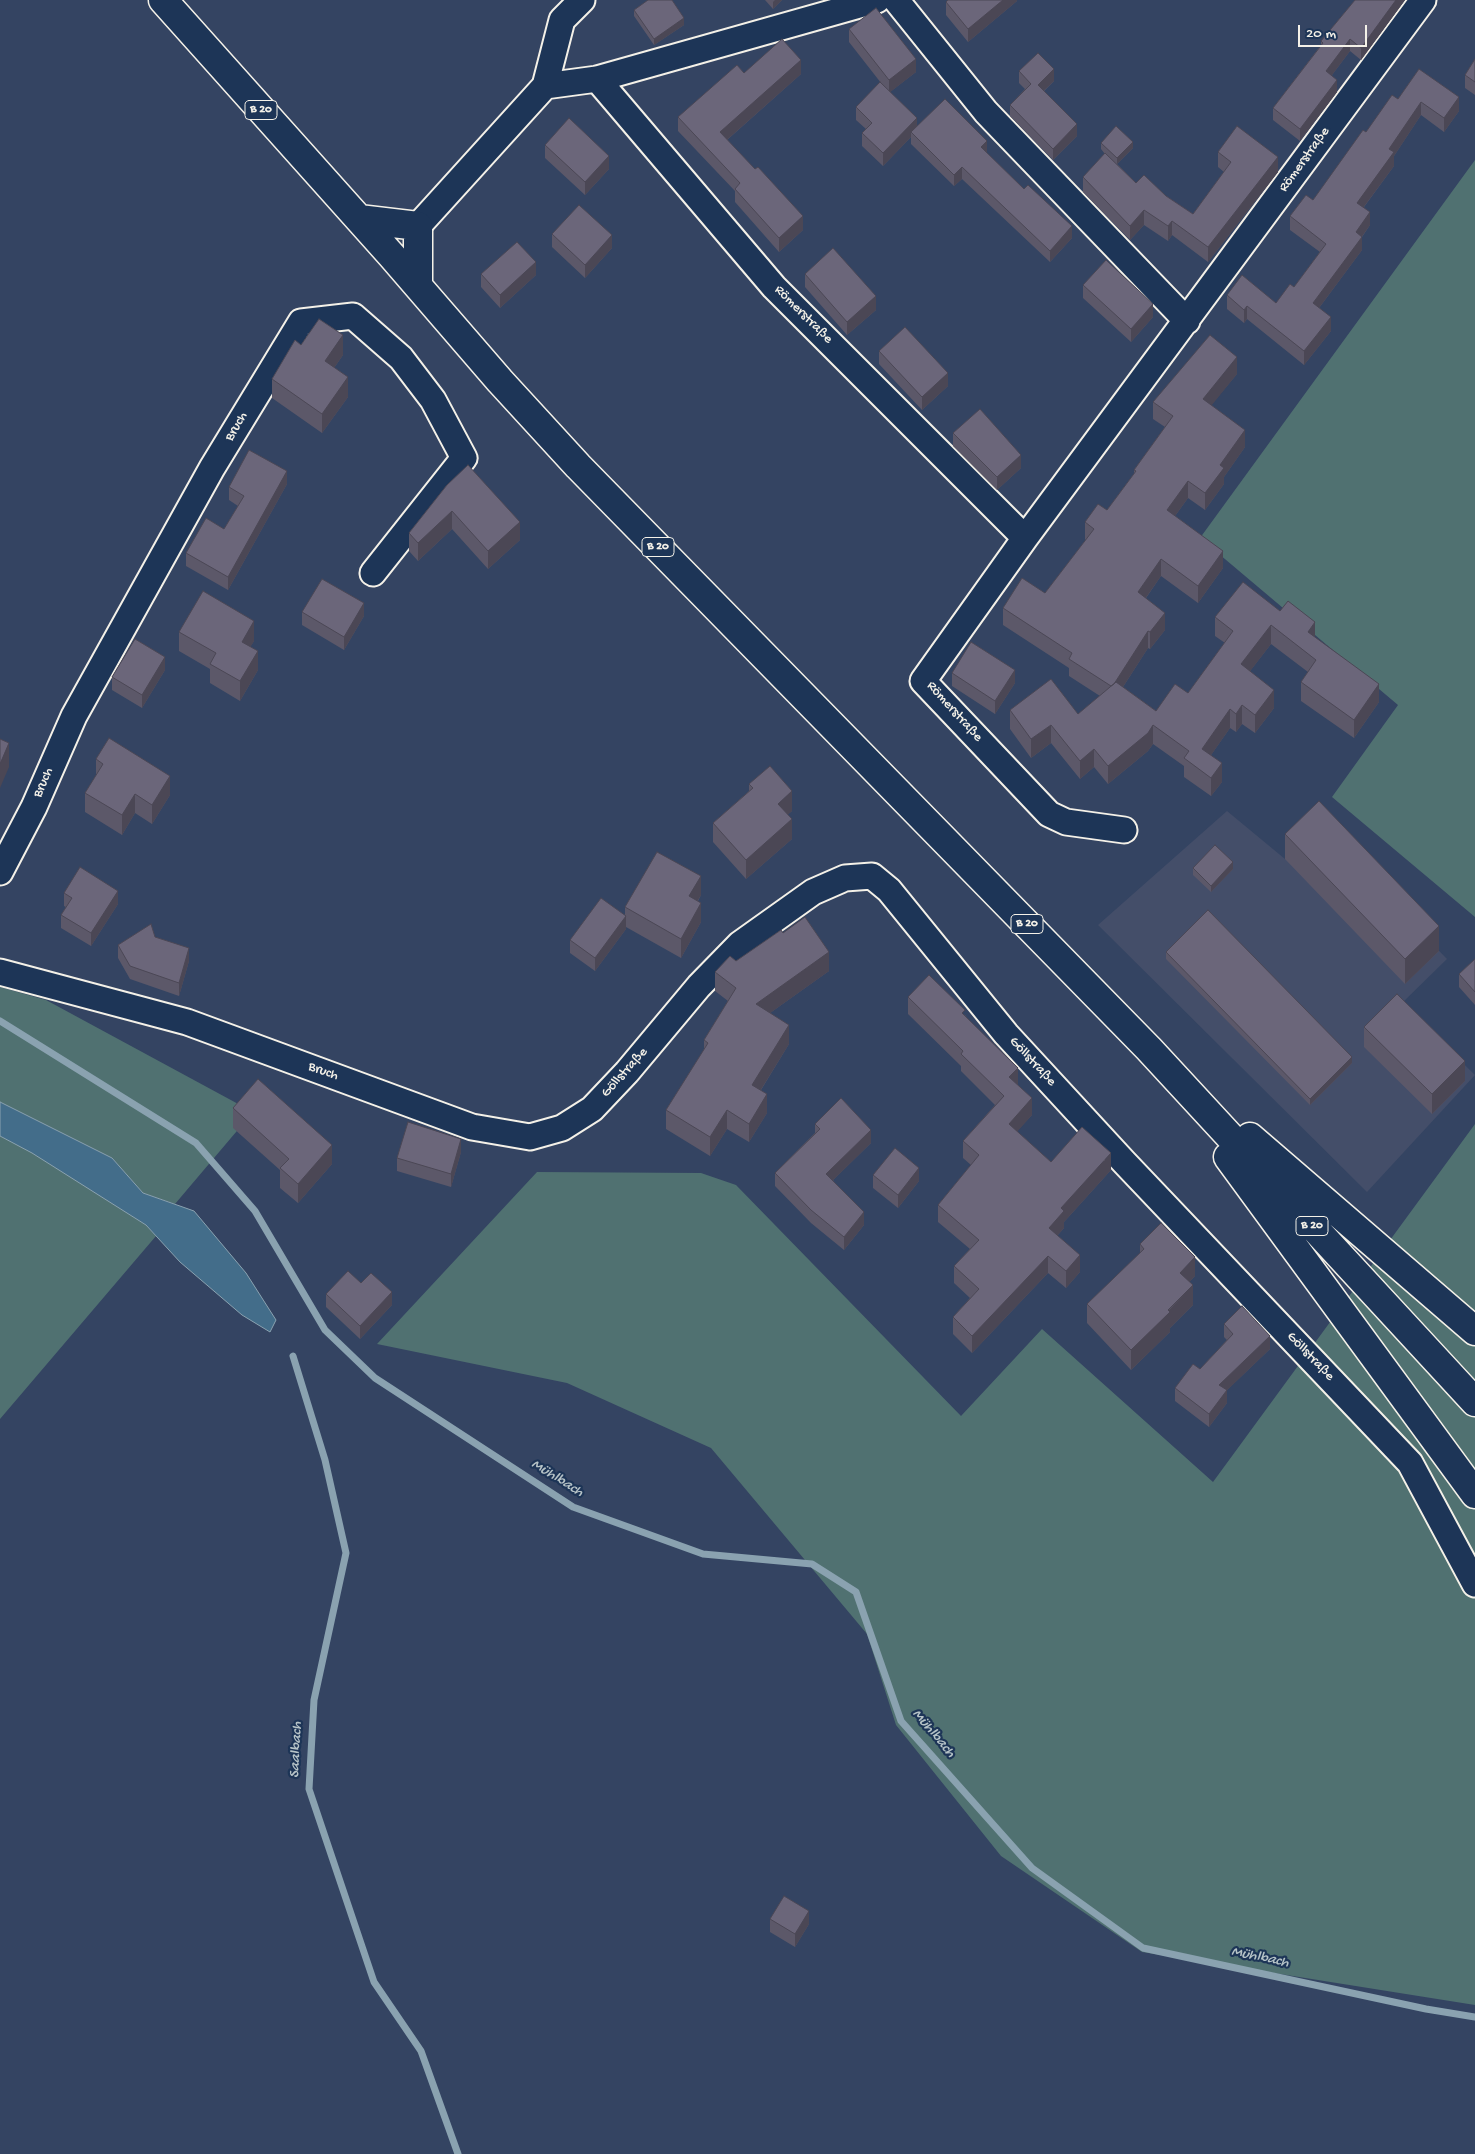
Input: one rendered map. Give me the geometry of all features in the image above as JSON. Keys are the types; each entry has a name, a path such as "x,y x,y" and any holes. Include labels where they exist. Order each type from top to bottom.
{"main road":[{"name":"B 20","path":"163,0 359,219 500,381 578,466 1149,1049 1475,1402"},
{"path":"359,219 418,226 418,286"},
{"path":"1149,1049 1475,1331"},
{"path":"1149,1049 1475,1494"}],"street":[{"path":"418,226 545,86 562,20 582,0"},
{"path":"545,86 596,79 877,0"},
{"path":"896,0 986,112 1186,321"},
{"name":"Römerstraße","path":"1124,830 1066,822 1049,814 923,681 1025,538 1423,0"},
{"name":"Römerstraße","path":"596,79 774,287 1025,538"},
{"name":"Bruch","path":"0,872 34,807 74,716 212,468 301,322 353,316 401,358 433,400 464,458 373,573"},
{"name":"Göllstraße","path":"530,1137 562,1128 592,1108 627,1072 699,986 740,944 813,892 845,878 872,876 889,890 1006,1034 1124,1162 1410,1462 1475,1584"},
{"name":"Bruch","path":"0,972 187,1022 472,1127 530,1137"}],"shaded area":[{"path":"1227,811 1285,859 1319,827 1447,959 1402,1003 1475,1075 1367,1192 1098,925"},
{"path":"0,1102 112,1158 143,1193 194,1211 246,1273 276,1320 270,1332 242,1315 180,1262 146,1225 32,1153 0,1136"}],"green space":[{"path":"1475,160 1475,917 1332,797 1398,705 1200,538"},
{"path":"0,987 46,1000 253,1112 175,1204 143,1193 112,1158 0,1102"},
{"path":"1475,1124 1475,2005 1142,1952 1001,1856 896,1725 867,1634 711,1448 567,1383 377,1344 537,1172 701,1173 736,1185 961,1416 1042,1329 1213,1482"},
{"path":"0,1136 32,1152 89,1188 146,1225 156,1236 0,1419"}],"building":[{"path":"648,0 672,0 684,18 654,39 634,10"},
{"path":"948,0 1003,0 968,29 946,2"},
{"path":"1355,0 1396,0 1361,48 1350,39 1326,71 1337,80 1300,129 1273,108 1323,43 1321,41"},
{"path":"876,8 916,59 889,80 849,29"},
{"path":"782,39 801,60 720,132 755,169 758,167 803,216 779,238 735,189 740,183 678,117 737,65 744,73"},
{"path":"1038,53 1054,69 1038,85 1077,124 1053,149 1010,105 1031,84 1019,71"},
{"path":"1475,59 1475,82 1465,75"},
{"path":"1419,69 1459,97 1444,118 1421,102 1389,149 1394,152 1357,203 1370,212 1356,232 1362,237 1313,303 1331,317 1304,351 1247,306 1244,310 1227,295 1242,275 1276,303 1290,284 1294,287 1326,244 1290,216 1306,195 1313,200 1363,130 1366,132 1392,95 1398,99"},
{"path":"880,82 917,118 883,153 862,133 872,123 856,107"},
{"path":"945,99 987,141 981,147 1024,189 1028,185 1072,226 1050,251 962,167 954,175 911,132"},
{"path":"569,118 609,156 585,182 545,145"},
{"path":"1116,126 1133,142 1117,158 1101,143"},
{"path":"1237,126 1278,157 1208,247 1172,221 1168,226 1144,210 1130,226 1083,177 1105,153 1136,183 1144,175 1166,196 1193,214 1231,162 1218,152"},
{"path":"579,205 612,235 585,265 552,234"},
{"path":"517,242 536,262 500,295 481,274"},
{"path":"833,248 876,296 847,322 805,274"},
{"path":"1106,260 1153,304 1131,329 1083,285"},
{"path":"319,319 343,335 325,361 348,377 322,414 272,379 295,340 301,345"},
{"path":"905,327 948,373 922,397 879,351"},
{"path":"1210,335 1237,357 1203,399 1245,430 1220,465 1224,468 1205,493 1188,481 1167,510 1223,551 1198,586 1161,559 1138,592 1165,613 1150,632 1148,631 1111,686 1069,659 1072,653 1003,608 1022,578 1045,593 1094,529 1085,522 1098,504 1107,510 1173,416 1153,402"},
{"path":"980,409 1021,455 997,477 953,433"},
{"path":"249,450 287,471 228,577 186,553 206,518 224,529 244,496 229,487"},
{"path":"468,465 520,522 488,551 452,511 418,543 409,533 447,485"},
{"path":"322,579 364,603 344,637 302,612"},
{"path":"1243,582 1280,611 1288,601 1315,622 1308,632 1379,684 1354,720 1301,682 1316,660 1271,625 1241,664 1274,690 1255,715 1242,705 1236,714 1230,709 1202,749 1222,763 1211,778 1184,758 1189,751 1153,725 1148,733 1108,766 1094,749 1080,761 1051,725 1031,739 1010,710 1051,679 1078,714 1116,682 1156,711 1175,684 1188,693 1233,631 1215,617"},
{"path":"203,591 254,621 242,642 258,651 240,681 210,664 216,653 179,632"},
{"path":"135,639 165,657 142,695 112,677"},
{"path":"971,642 1015,670 995,701 952,673"},
{"path":"109,738 170,776 152,805 135,794 122,815 85,793 103,764 96,759"},
{"path":"0,739 9,743 0,764"},
{"path":"770,766 792,791 778,804 792,819 746,860 713,823 753,788 749,784"},
{"path":"1319,801 1439,926 1405,959 1285,834"},
{"path":"1215,845 1233,862 1211,886 1193,868"},
{"path":"657,852 701,876 689,896 701,903 681,939 625,907"},
{"path":"80,867 118,891 91,933 61,915 72,898 64,893"},
{"path":"601,898 626,916 595,958 570,940"},
{"path":"1208,910 1352,1057 1310,1099 1166,952"},
{"path":"805,917 829,952 756,1004 789,1025 752,1085 767,1094 749,1124 727,1110 710,1137 666,1110 708,1043 704,1040 736,988 715,972 730,956 736,961 781,930 783,933"},
{"path":"151,924 155,937 189,948 179,983 130,966 118,945"},
{"path":"1475,959 1475,992 1459,974"},
{"path":"929,975 965,1010 962,1013 1018,1068 1009,1077 1032,1098 1009,1124 1051,1162 1082,1127 1111,1153 1061,1208 1064,1211 1049,1228 1080,1255 1066,1271 1048,1256 972,1336 953,1317 979,1289 954,1266 979,1240 938,1205 979,1155 963,1141 1004,1096 961,1054 963,1051 908,997"},
{"path":"1397,994 1465,1061 1432,1094 1364,1027"},
{"path":"258,1079 332,1145 298,1184 280,1168 289,1159 233,1108"},
{"path":"841,1098 871,1130 826,1174 864,1212 844,1237 811,1210 775,1173 820,1129 815,1124"},
{"path":"408,1122 461,1139 451,1174 397,1158"},
{"path":"895,1148 919,1168 898,1195 873,1175"},
{"path":"1161,1223 1195,1257 1180,1273 1193,1285 1168,1310 1170,1312 1131,1350 1087,1304 1144,1249 1140,1244"},
{"path":"348,1271 361,1283 371,1273 392,1292 360,1326 326,1294"},
{"path":"1242,1306 1270,1336 1219,1385 1227,1390 1209,1414 1175,1388 1193,1364 1200,1369 1233,1334 1224,1324"},
{"path":"784,1896 809,1911 795,1934 770,1919"}],"waterway":[{"name":"Mühlbach","path":"0,1021 196,1143 255,1211 325,1330 375,1378 573,1507 703,1554 812,1564 856,1592 901,1721 1032,1868 1143,1948 1426,2009 1475,2017"},
{"name":"Saalbach","path":"293,1356 325,1460 346,1553 314,1700 309,1789 374,1982 421,2051 458,2154"}]}
